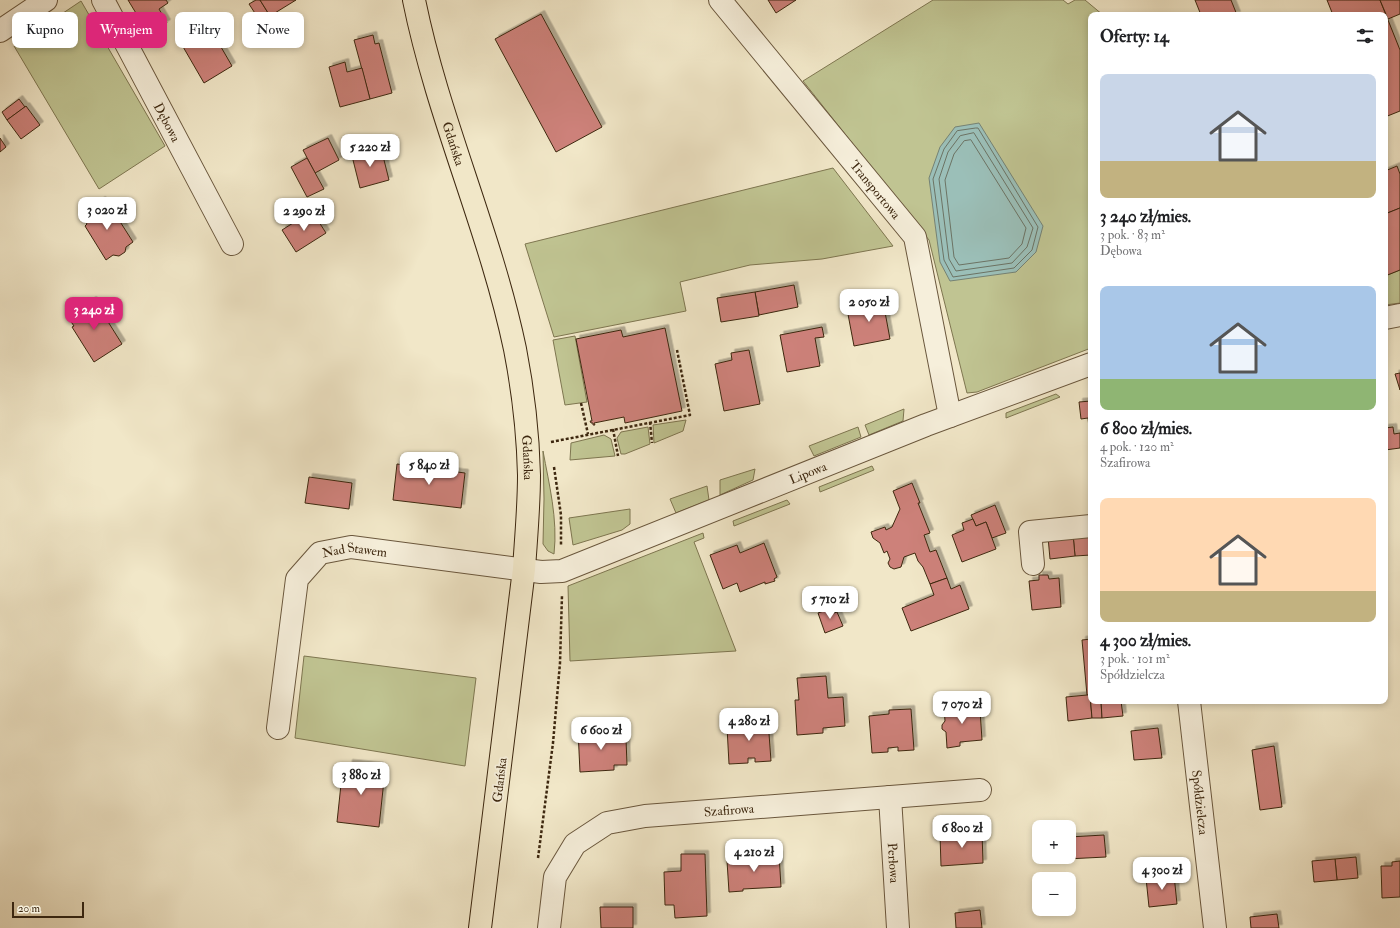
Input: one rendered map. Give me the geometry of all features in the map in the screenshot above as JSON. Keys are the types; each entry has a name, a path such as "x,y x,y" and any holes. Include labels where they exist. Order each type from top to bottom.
{"main road":[{"name":"Gdańska","path":"414,0 438,96 505,307 521,381 529,468 528,514 524,569 480,928"}],"street":[{"path":"0,32 46,0"},
{"name":"Dębowa","path":"103,0 232,244"},
{"name":"Transportowa","path":"720,0 915,237 950,416"},
{"path":"1388,317 1400,315"},
{"name":"Lipowa","path":"524,569 541,572 562,571 950,416 1088,365"},
{"path":"1033,564 1030,532 1088,526"},
{"name":"Nad Stawem","path":"278,728 297,579 320,553 351,547 524,569"},
{"name":"Spółdzielcza","path":"1189,704 1215,928"},
{"name":"Szafirowa","path":"549,928 555,877 575,844 607,823 646,816 980,790"},
{"name":"Perłowa","path":"890,797 898,928"}],"path":[{"path":"550,442 690,415 677,350"},
{"path":"581,403 588,434"},
{"path":"650,422 652,444"},
{"path":"612,429 618,456"},
{"path":"537,861 553,743 560,663 562,594"}],"green space":[{"path":"933,0 1063,0 1068,4 1075,0 1085,0 1099,12 1088,12 1088,349 977,392 967,393 929,240 803,81"},
{"path":"81,1 87,12 86,12 86,48 108,48 165,146 99,189 15,48 78,48 78,12 65,12"},
{"path":"833,168 893,246 822,259 750,265 680,282 686,311 554,337 525,244"},
{"path":"1400,270 1400,303 1388,305 1388,275"},
{"path":"575,336 587,402 565,405 553,340"},
{"path":"1056,394 1060,397 1006,418 1006,413"},
{"path":"904,409 903,421 869,435 865,425"},
{"path":"686,420 683,431 654,443 653,425"},
{"path":"648,427 650,444 625,454 621,454 617,438 621,432"},
{"path":"858,427 861,437 814,456 809,446"},
{"path":"604,435 611,439 615,456 570,460 571,443"},
{"path":"543,451 554,515 554,554 548,551 543,544"},
{"path":"872,466 874,470 820,492 819,487"},
{"path":"755,469 753,480 720,495 720,480"},
{"path":"707,486 709,500 676,513 670,499"},
{"path":"787,500 790,504 734,526 733,521"},
{"path":"630,509 630,524 622,530 573,545 569,518"},
{"path":"703,533 704,538 694,542 736,651 570,661 568,586"},
{"path":"304,656 476,678 465,766 295,738"}],"water":[{"path":"979,123 1043,226 1036,252 1016,272 950,281 940,262 929,178 940,147 955,127"}],"building":[{"path":"128,0 166,0 168,3 159,9 161,12 135,12"},
{"path":"256,0 260,0 268,12 254,12 249,4"},
{"path":"260,0 296,0 276,12 268,12"},
{"path":"768,0 796,0 776,13"},
{"path":"1195,0 1231,0 1236,12 1200,12"},
{"path":"1327,0 1380,0 1385,12 1332,12"},
{"path":"1380,0 1400,0 1400,14 1388,19 1388,12 1385,12"},
{"path":"541,14 602,127 556,152 495,39"},
{"path":"1388,20 1400,50 1400,111 1388,116"},
{"path":"373,35 375,44 379,43 392,93 370,99 354,40"},
{"path":"184,48 222,48 232,66 204,83"},
{"path":"345,62 347,72 362,68 370,99 340,107 329,67"},
{"path":"19,99 25,107 7,120 2,112"},
{"path":"26,106 40,125 21,139 7,120"},
{"path":"0,138 6,147 0,152"},
{"path":"328,138 339,160 315,173 303,150"},
{"path":"381,148 389,180 360,188 352,156"},
{"path":"307,158 324,189 307,197 291,167"},
{"path":"1397,166 1400,174 1400,208 1388,213 1388,170"},
{"path":"102,200 108,211 112,209 133,242 126,247 125,252 119,256 113,255 106,260 85,226 87,224 81,214"},
{"path":"1400,208 1400,270 1388,275 1388,213"},
{"path":"312,211 326,233 296,252 282,230"},
{"path":"794,285 798,307 759,315 755,292"},
{"path":"755,292 759,316 721,322 717,298"},
{"path":"93,300 122,344 94,362 72,327 74,326 67,316"},
{"path":"889,301 891,311 885,312 890,339 854,346 847,309"},
{"path":"822,327 824,337 815,338 820,366 787,372 780,335"},
{"path":"665,328 682,411 625,423 624,417 594,423 595,425 593,425 590,421 592,421 576,339 621,330 623,337"},
{"path":"749,350 760,404 724,411 715,364 732,360 731,353"},
{"path":"1400,373 1400,390 1395,374"},
{"path":"1088,401 1088,418 1081,419 1079,402"},
{"path":"1393,427 1394,434 1400,433 1400,448 1388,450 1388,428"},
{"path":"397,464 465,473 461,508 393,500"},
{"path":"309,477 352,483 349,509 305,503"},
{"path":"912,483 930,533 924,535 930,552 936,550 947,578 930,584 915,553 904,557 901,567 894,569 890,567 888,563 890,559 887,551 884,553 880,543 873,538 871,532 885,527 886,530 892,527 900,509 893,491"},
{"path":"995,505 1006,533 992,538 986,522 976,526 971,515"},
{"path":"973,519 976,526 986,522 996,549 962,562 952,535 964,530 962,523"},
{"path":"1088,533 1088,555 1075,556 1073,534"},
{"path":"1073,534 1075,556 1050,559 1048,537"},
{"path":"764,543 777,577 774,579 775,581 765,584 765,582 740,592 737,583 723,589 710,555 737,545 740,553"},
{"path":"1039,575 1048,575 1049,579 1059,578 1061,607 1032,610 1029,581 1039,580"},
{"path":"947,578 951,589 960,585 969,609 911,631 902,608 934,595 930,584"},
{"path":"832,608 834,613 837,612 843,626 825,633 818,613"},
{"path":"1088,639 1088,695 1087,695 1082,640"},
{"path":"826,676 828,698 843,697 845,726 823,728 823,733 797,735 795,700 799,700 797,678"},
{"path":"1088,695 1088,704 1091,704 1092,718 1068,721 1066,697"},
{"path":"1091,704 1101,704 1102,718 1092,718"},
{"path":"1101,704 1121,704 1123,716 1102,718"},
{"path":"967,705 967,711 980,710 982,740 960,742 960,746 947,748 946,732 942,729 942,725 945,721 944,707"},
{"path":"911,709 914,750 898,751 898,747 888,748 888,752 872,753 869,716 889,714 889,710"},
{"path":"768,720 771,761 755,762 755,758 748,758 748,763 729,764 727,727 745,726 744,721"},
{"path":"1158,728 1162,758 1134,760 1131,731"},
{"path":"612,729 612,740 626,739 627,765 614,765 614,770 580,772 578,730"},
{"path":"1274,746 1282,807 1260,810 1252,750"},
{"path":"349,763 380,766 379,780 384,780 379,827 337,822 342,775 348,776"},
{"path":"982,832 983,863 941,866 940,835"},
{"path":"1104,835 1106,857 1076,858 1076,837"},
{"path":"681,854 705,854 707,916 675,918 674,905 665,905 664,872 681,871"},
{"path":"779,854 781,887 743,889 743,891 729,892 727,861 750,858 750,855"},
{"path":"1356,857 1358,878 1337,880 1335,859"},
{"path":"1335,859 1337,880 1314,882 1312,861"},
{"path":"1400,861 1400,897 1382,898 1381,866 1392,866 1392,862"},
{"path":"1174,875 1177,904 1149,907 1146,878"},
{"path":"600,907 633,907 633,928 601,928"},
{"path":"980,910 982,928 956,928 955,913"},
{"path":"1277,914 1279,928 1251,928 1250,917"}]}
